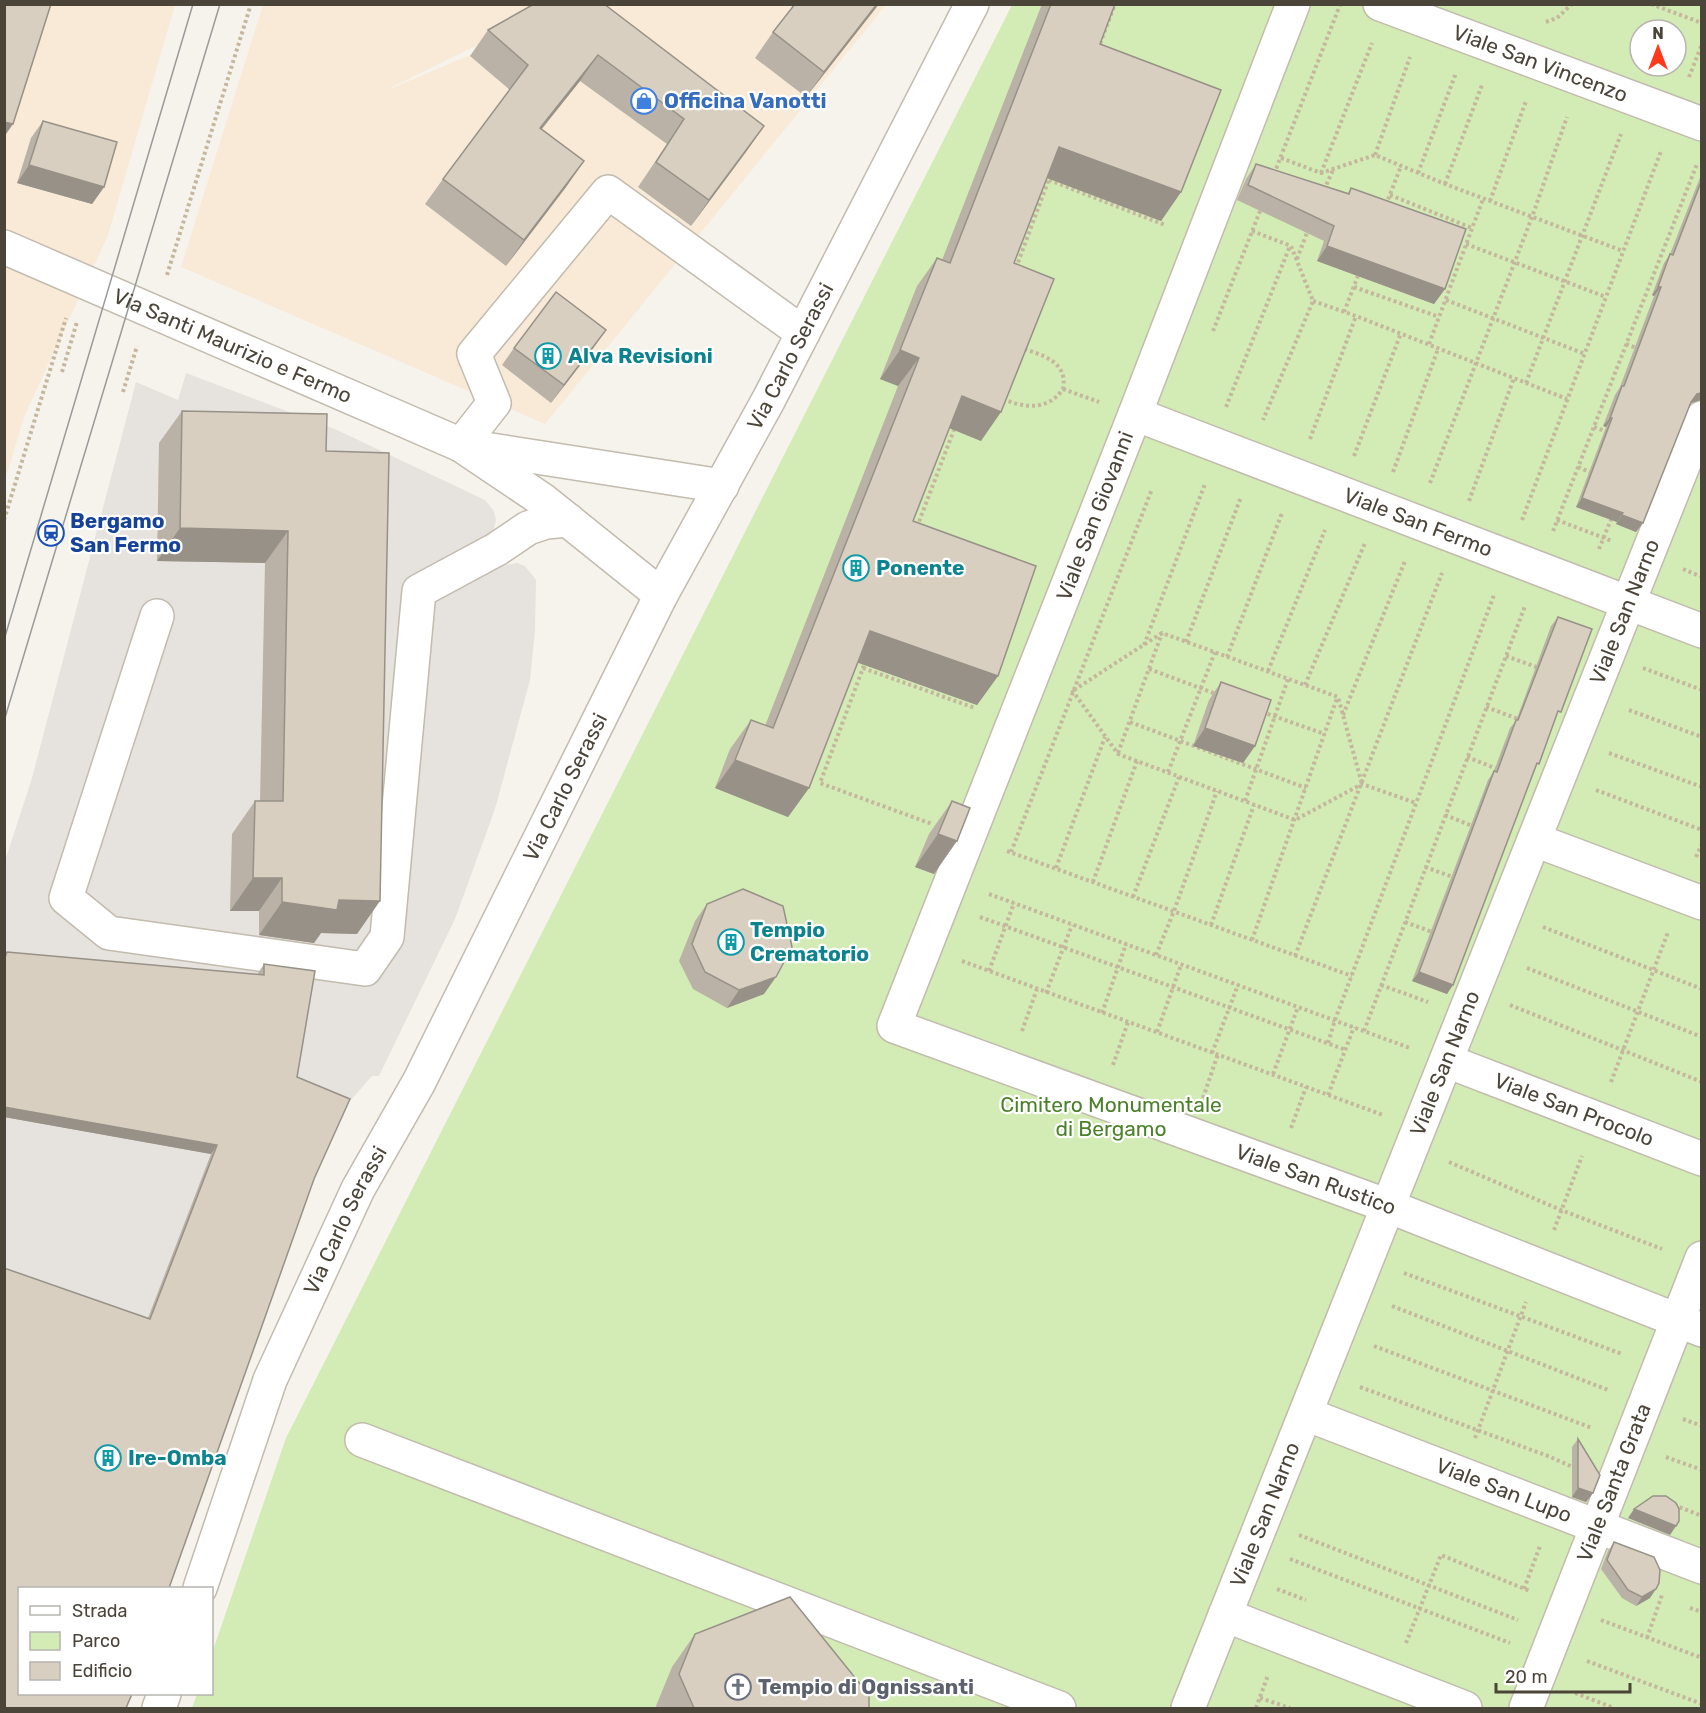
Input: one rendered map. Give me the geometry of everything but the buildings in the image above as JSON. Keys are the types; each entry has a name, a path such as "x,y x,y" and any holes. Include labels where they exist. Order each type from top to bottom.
{"street":[{"name":"Via Carlo Serassi","path":"200,1587 270,1380 358,1189 419,1082 661,595 803,333 972,4"},
{"name":"Viale San Giovanni","path":"894,1026 1135,414 1293,4"},
{"name":"Viale San Vincenzo","path":"1383,6 1634,100 1692,131"},
{"path":"461,445 494,404 474,354 608,192 803,333"},
{"name":"Via Santi Maurizio e Fermo","path":"4,247 461,445 531,492 661,595"},
{"name":"Viale San Fermo","path":"1135,414 1701,631"},
{"name":"Viale San Narno","path":"1188,1708 1609,655 1701,418"},
{"name":"Via Santi Maurizio e Fermo","path":"461,445 722,486"},
{"path":"528,528 534,510 531,492"},
{"path":"157,616 66,898 109,933 365,969 387,937 419,591 497,549 528,528 546,522 568,520"},
{"path":"1533,845 1692,900"},
{"name":"Viale San Rustico","path":"894,1026 1388,1206 1689,1326"},
{"name":"Viale San Procolo","path":"1447,1061 1701,1159"},
{"name":"Viale Santa Grata","path":"1526,1708 1659,1367 1689,1326 1700,1261"},
{"name":"Viale San Lupo","path":"1306,1414 1701,1568"},
{"path":"362,1440 1059,1708"},
{"path":"1225,1615 1465,1708"}],"path":[{"path":"1094,59 1115,4"},
{"path":"1273,179 1340,4"},
{"path":"1651,4 1701,24"},
{"path":"1321,173 1383,6"},
{"path":"1375,155 1423,21"},
{"path":"1418,173 1483,43"},
{"path":"1445,184 1483,43"},
{"path":"1490,201 1539,64"},
{"path":"1343,716 1532,217 1581,79"},
{"path":"1526,383 1634,100"},
{"path":"1364,1030 1557,520 1680,207 1692,131"},
{"path":"1328,1043 1623,251 1692,131"},
{"path":"1281,158 1321,173 1375,155 1623,251"},
{"path":"1386,206 1401,166"},
{"path":"1013,277 1053,169"},
{"path":"1321,198 1333,170"},
{"path":"1049,180 1202,238"},
{"path":"1113,205 1118,194"},
{"path":"1390,195 1472,228"},
{"path":"1429,344 1483,198"},
{"path":"1209,341 1264,200"},
{"path":"1680,207 1691,211"},
{"path":"1296,260 1309,228"},
{"path":"1252,231 1291,246 1313,301 1401,333 1567,399"},
{"path":"1466,244 1606,297"},
{"path":"1186,642 1233,452 1291,246"},
{"path":"1662,251 1672,254"},
{"path":"1344,312 1362,268"},
{"path":"1354,287 1439,317"},
{"path":"1446,300 1585,354"},
{"path":"1143,646 1233,452 1313,301"},
{"path":"1642,304 1651,308"},
{"path":"1227,657 1356,316"},
{"path":"62,372 77,322"},
{"path":"1268,671 1401,333"},
{"path":"1626,344 1644,351"},
{"path":"999,397 1017,404 1036,406 1051,401 1063,389 1063,373 1052,361 1019,346 1016,352"},
{"path":"1305,685 1379,508 1438,349"},
{"path":"123,392 135,352"},
{"path":"1295,956 1456,537 1514,378"},
{"path":"1610,386 1619,389"},
{"path":"1063,389 1103,404"},
{"path":"914,536 956,425"},
{"path":"1593,427 1612,434"},
{"path":"1011,852 1175,429"},
{"path":"1578,467 1596,475"},
{"path":"1584,586 1616,507"},
{"path":"1557,520 1648,555"},
{"path":"1074,691 1162,633"},
{"path":"1162,633 1338,697"},
{"path":"1118,754 1162,633"},
{"path":"1168,772 1215,652"},
{"path":"1609,655 1701,690"},
{"path":"1506,656 1701,737"},
{"path":"867,657 820,783 1352,976"},
{"path":"863,668 976,708"},
{"path":"1149,669 1222,697"},
{"path":"1245,801 1288,679"},
{"path":"1074,691 1118,754 1295,820 1362,784 1416,803"},
{"path":"1338,697 1362,784"},
{"path":"1252,940 1338,697"},
{"path":"1486,707 1701,787"},
{"path":"1254,709 1325,734"},
{"path":"1130,722 1306,788"},
{"path":"1056,868 1105,736"},
{"path":"1467,757 1557,783 1701,830"},
{"path":"1093,882 1137,761"},
{"path":"1133,897 1179,777"},
{"path":"1156,955 1217,791"},
{"path":"1211,925 1254,805"},
{"path":"1445,815 1533,845"},
{"path":"1461,1474 1653,970 1692,900 1701,844"},
{"path":"1425,867 1653,970 1701,988"},
{"path":"947,892 1014,903 1447,1061"},
{"path":"947,892 1005,926 1346,1050"},
{"path":"989,971 1014,903"},
{"path":"1405,922 1701,1037"},
{"path":"1046,993 1072,925"},
{"path":"1102,1014 1126,944"},
{"path":"925,948 1328,1095 1561,1210 1700,1261"},
{"path":"1157,1032 1181,965"},
{"path":"1212,1053 1238,985"},
{"path":"1381,985 1469,1003 1623,1050 1701,1082"},
{"path":"1273,1074 1298,1007"},
{"path":"1328,1095 1354,1027"},
{"path":"1367,1258 1659,1367"},
{"path":"1354,1291 1646,1404"},
{"path":"1337,1333 1630,1443"},
{"path":"1322,1372 1548,1456 1571,1467 1615,1481 1701,1516"},
{"path":"1258,1533 1429,1584 1554,1636 1701,1704"},
{"path":"1258,1533 1419,1609 1554,1636 1701,1658"},
{"path":"1391,1680 1441,1555 1554,1636"},
{"path":"1260,1698 1290,1708"}],"shaded area":[{"path":"5,5 175,5 108,235 24,417 5,480"},
{"path":"263,5 886,5 545,424 181,267","holes":["543,13 470,55 390,89"]},
{"path":"186,373 337,430 485,500 494,511 496,520 494,529 488,534 506,565 517,563 525,566 536,580 535,630 530,680 495,809 455,919 379,1076 372,1076 344,1108 21,1587 18,1587 19,1695 5,1708 5,861 32,778 136,382 178,400"}],"green space":[{"name":"Cimitero Monumentale di Bergamo","path":"1012,5 1701,5 1701,1708 192,1708 197,1695 213,1695 213,1650 286,1438"}],"tram line":[{"path":"4,640 193,4"},
{"path":"4,721 220,4"}],"place":[{"name":"Officina Vanotti","path":"644,101"},
{"name":"Alva Revisioni","path":"548,356"},
{"name":"Bergamo San Fermo","path":"51,533"},
{"name":"Ponente","path":"856,568"},
{"name":"Tempio Crematorio","path":"731,942"},
{"name":"Ire-Omba","path":"108,1458"},
{"name":"Tempio di Ognissanti","path":"738,1687"}]}
